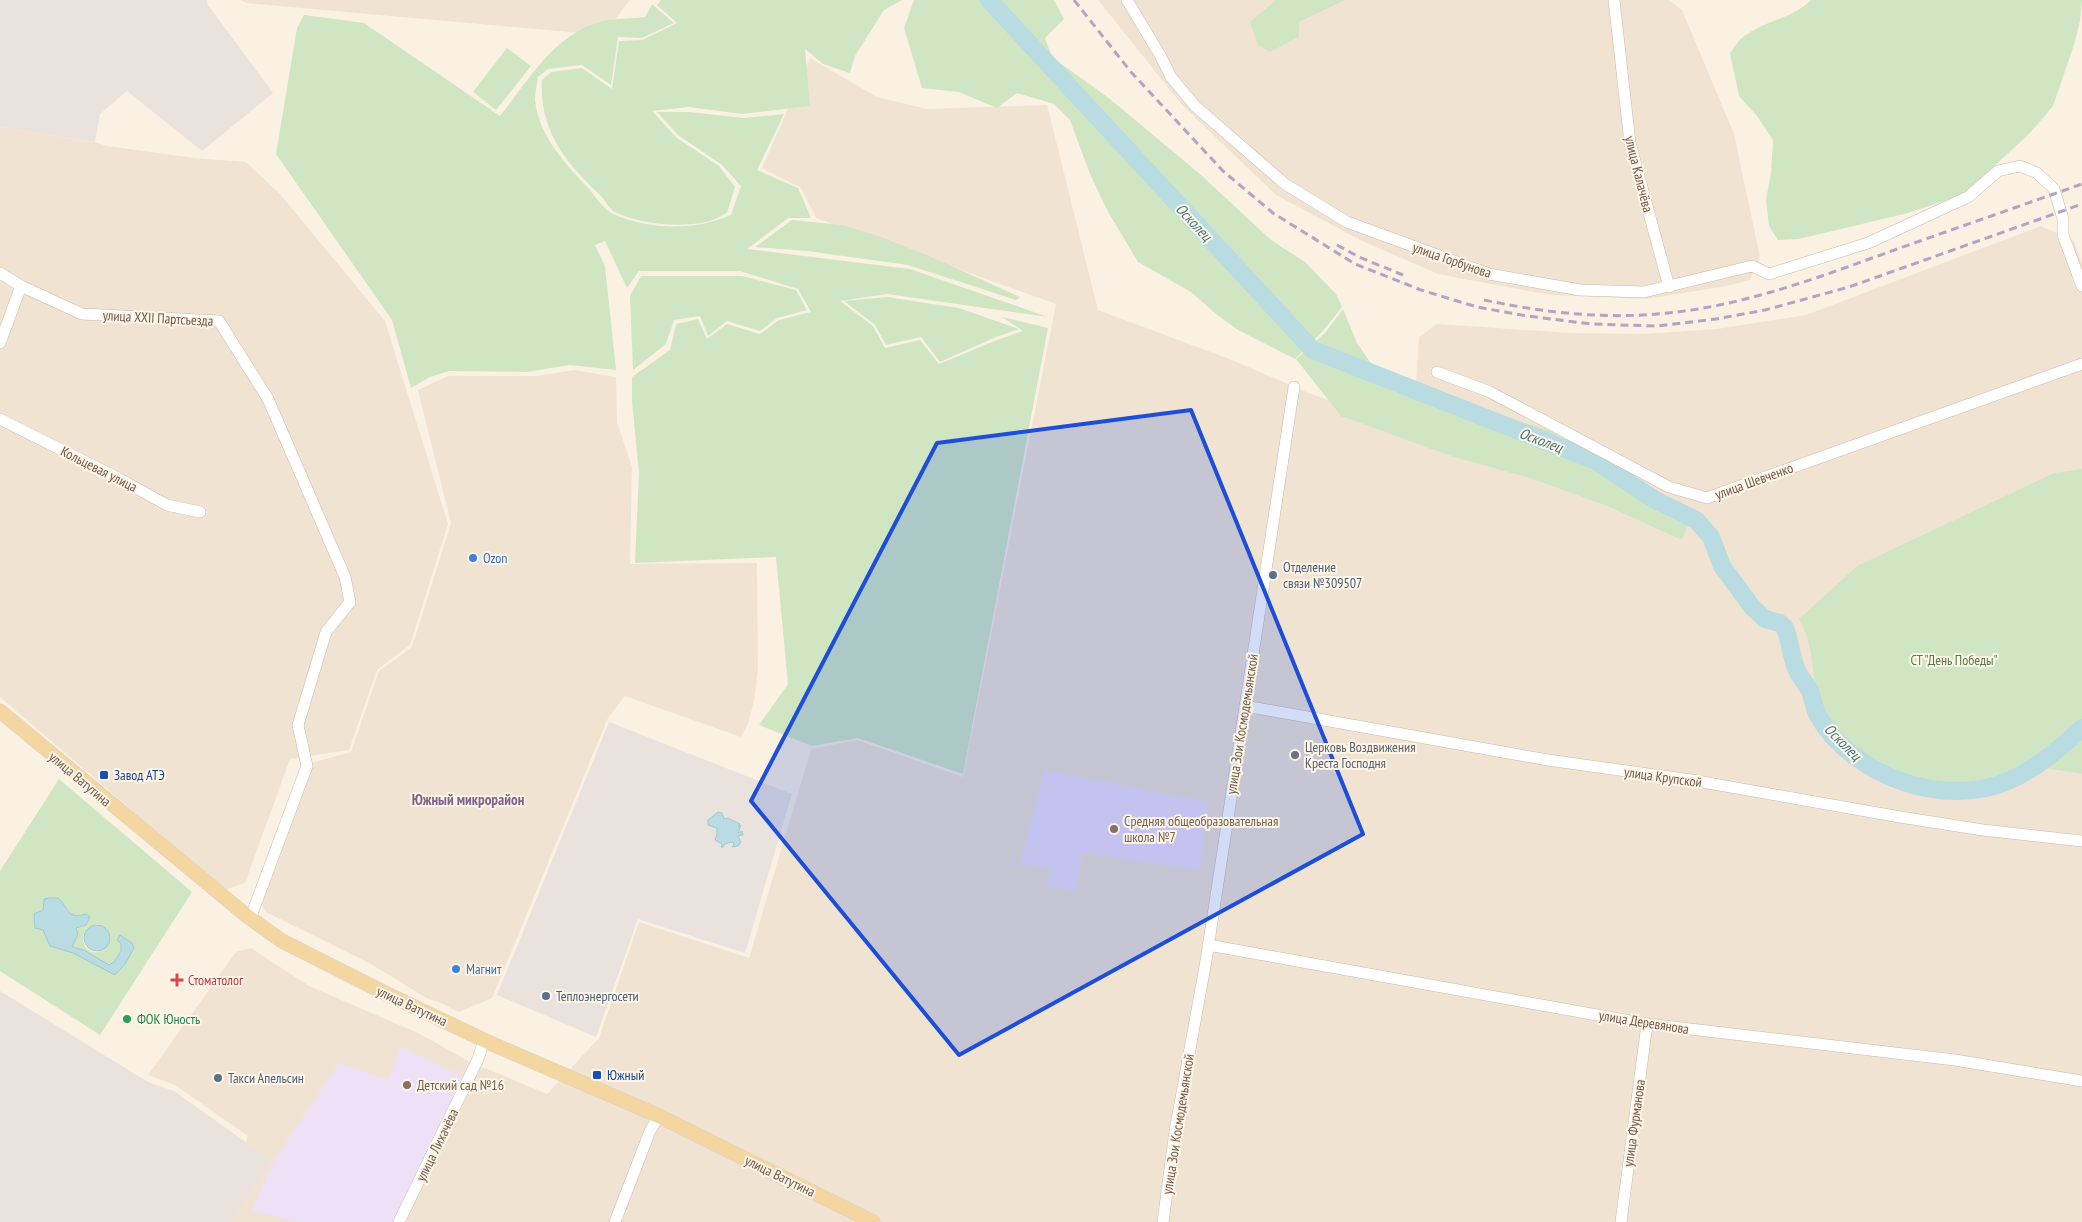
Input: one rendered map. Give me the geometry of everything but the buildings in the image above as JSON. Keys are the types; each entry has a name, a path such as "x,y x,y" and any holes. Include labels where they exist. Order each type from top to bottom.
{"main road":[{"name":"улица Ватутина","path":"0,712 250,918 282,941 484,1040 659,1116 873,1222"}],"street":[{"name":"улица Горбунова","path":"1127,0 1171,77 1195,106 1285,184 1347,222 1490,274 1580,290 1606,285 1644,292 1752,266 1769,274 1868,243 1968,197 1998,171 2020,166 2038,173 2054,189 2063,219 2063,235 2082,286"},
{"name":"улица Калачёва","path":"1614,0 1630,143 1669,287"},
{"name":"улица XXII Партсъезда","path":"0,273 21,286 82,314 220,321 268,399 345,577 350,602 326,632 298,725 307,766 250,918"},
{"path":"0,343 21,286"},
{"name":"улица Шевченко","path":"1436,372 1490,392 1669,487 1707,498 2082,364"},
{"name":"улица Зои Космодемьянской","path":"1163,1222 1175,1132 1208,945 1290,403 1294,387"},
{"name":"Кольцевая улица","path":"0,419 118,478 167,505 200,512"},
{"name":"улица Крупской","path":"1245,706 1548,760 1691,780 1900,817 1983,830 2082,841"},
{"name":"улица Деревянова","path":"1208,945 1648,1024 1955,1060 2082,1080"},
{"name":"улица Фурманова","path":"1621,1222 1648,1024"},
{"name":"улица Лихачёва","path":"399,1222 478,1059 484,1040"},
{"path":"615,1222 650,1131 659,1116"}],"highlighted area":[{"path":"1191,410 1363,834 959,1055 751,801 937,443"}],"shaded area":[{"path":"0,0 207,0 208,5 273,93 202,151 127,91 100,114 95,142 0,127"},
{"path":"241,0 630,0 603,35 246,3"},
{"path":"1098,0 1669,0 1682,10 1734,134 1760,257 1750,280 1726,286 1648,299 1550,295 1438,274 1360,240 1276,195 1182,105"},
{"path":"810,58 877,97 927,109 1047,105 1098,310 1232,360 1311,394 1413,429 1419,337 1437,324 1572,333 1642,334 1717,329 1806,315 2041,226 2074,241 2082,263 2082,1222 213,1222 248,1136 175,1085 148,1075 236,952 251,948 309,986 418,1033 470,1062 547,1094 599,1038 639,922 749,958 811,749 857,740 963,777 1056,304 816,218 801,188 762,168"},
{"path":"0,127 94,142 107,146 194,158 246,162 280,194 385,321 448,524 410,645 377,670 349,750 290,759 245,883 225,890 0,697"},
{"name":"Южный микрорайон","path":"574,370 616,377 617,422 632,467 630,564 757,563 758,669 754,701 748,724 741,737 625,696 608,718 492,998 459,1012 428,999 371,964 266,912 260,902 304,765 351,752 379,671 412,647 451,523 418,390 448,376 538,376"},
{"path":"609,722 792,794 745,953 638,919 596,1037 497,995"},
{"path":"1044,770 1208,802 1200,870 1083,853 1076,891 1047,887 1050,868 1020,865"},
{"path":"0,991 148,1082 174,1091 272,1161 230,1222 0,1222"},
{"path":"401,1047 467,1078 396,1222 298,1222 251,1211 275,1159 339,1063 388,1080"}],"green space":[{"path":"661,0 902,0 884,10 855,56 850,73 823,64 805,49 810,106 742,114 689,107 652,111 677,138 719,166 735,187 727,213 714,220 696,224 672,225 647,222 613,211 565,157 550,130 542,98 542,80 551,72 582,68 612,89 619,41 642,40 677,23 657,5"},
{"path":"914,0 1053,0 1064,19 1045,38 1052,57 1110,99 1201,175 1271,240 1305,262 1336,294 1342,307 1323,331 1295,359 1238,330 1191,292 1138,262 1107,210 1090,174 1070,120 1054,104 1017,93 997,108 959,92 922,88 904,28"},
{"path":"1276,0 1345,0 1299,22 1299,37 1270,52 1258,45 1250,22"},
{"path":"1811,0 2082,0 2080,21 2074,45 2053,106 2030,133 1963,195 1908,213 1799,239 1778,240 1769,226 1766,200 1771,173 1773,140 1757,116 1739,96 1730,53 1740,40 1750,32 1795,12"},
{"path":"652,4 674,23 642,38 618,37 611,85 582,65 548,69 538,77 535,100 542,126 548,138 563,160 610,212 642,223 672,227 702,224 731,215 741,186 722,165 678,135 657,112 690,112 743,118 784,114 757,170 798,188 811,218 788,218 747,249 910,269 1048,317 887,294 840,301 873,326 885,348 920,340 939,364 1023,331 1002,317 1048,328 963,774 858,738 812,746 759,725 788,684 776,557 635,563 639,473 632,401 632,377 670,350 676,324 698,319 707,339 727,324 760,334 779,320 811,312 798,289 740,271 639,271 627,288 605,241 595,245 605,266 616,370 570,365 526,372 449,371 430,377 411,388 392,320 276,154 297,28 304,15 364,23 500,116 543,61 568,38 599,22 645,17"},
{"path":"507,48 531,66 496,110 473,92"},
{"path":"792,220 843,225 881,237 927,255 1020,297 1016,300 908,265 807,251 755,247"},
{"path":"641,276 742,276 796,290 807,310 777,318 760,331 727,321 708,336 700,316 674,320 666,344 633,370 630,296"},
{"path":"887,297 959,308 1019,329 940,362 921,337 886,345 875,325 844,301"},
{"path":"1343,309 1357,343 1370,362 1382,373 1398,383 1477,410 1549,430 1597,462 1637,481 1692,515 1682,540 1607,506 1530,478 1451,456 1341,416 1296,359 1325,333"},
{"name":"СТ \"День Победы\"","path":"2082,469 2082,724 2059,745 2014,774 1983,786 1968,788 1946,788 1904,777 1876,765 1849,746 1833,731 1821,715 1810,647 1799,619 1857,566 2054,473"},
{"path":"2082,732 2082,774 2039,767 2064,750"},
{"path":"59,779 192,892 100,1035 0,971 0,871","holes":["97,924 106,929 110,935 107,947 101,951 89,950 83,940 86,931"]}],"water":[{"path":"718,812 722,813 724,819 728,818 740,824 738,827 741,825 738,833 742,831 743,835 738,836 741,842 738,846 732,847 734,844 732,842 721,847 722,844 715,840 717,828 708,825 708,820"},
{"path":"58,898 71,914 86,914 90,917 86,925 76,928 78,934 72,947 84,950 109,965 114,962 121,951 121,944 117,940 120,935 132,943 134,948 125,964 115,975 73,953 50,946 43,930 35,928 34,914 43,910 44,899"},
{"path":"97,925 106,929 110,938 106,947 97,951 88,947 84,938 88,929"}],"waterway":[{"name":"Осколец","path":"989,0 1313,350 1596,461 1655,500 1696,520 1711,537 1722,566 1752,607 1765,619 1780,623 1785,628 1796,668 1810,691 1818,716 1834,737 1853,755 1877,770 1902,782 1929,789 1956,791 1983,789 2008,781 2028,771 2057,750 2082,728"}],"railway":[{"path":"1074,0 1131,72 1223,171 1273,213 1355,264 1421,290 1477,307 1527,316 1591,324 1657,326 1716,319 1765,310 1849,287 2082,204"},
{"path":"1484,300 1548,311 1614,316 1657,314 1716,306 1802,283 2082,184"},
{"path":"1337,245 1359,257 1403,275"}],"place":[{"name":"Ozon","path":"473,558"},
{"name":"Отделение связи №309507","path":"1273,575"},
{"name":"Церковь Воздвижения Креста Господня","path":"1295,755"},
{"name":"Завод АТЭ","path":"104,775"},
{"name":"Средняя общеобразовательная школа №7","path":"1114,829"},
{"name":"Магнит","path":"456,969"},
{"name":"Стоматолог","path":"177,980"},
{"name":"Теплоэнергосети","path":"546,996"},
{"name":"ФОК Юность","path":"127,1019"},
{"name":"Южный","path":"597,1075"},
{"name":"Такси Апельсин","path":"218,1078"},
{"name":"Детский сад №16","path":"407,1085"}],"district":[{"name":"Южный микрорайон","path":"468,799"}]}
